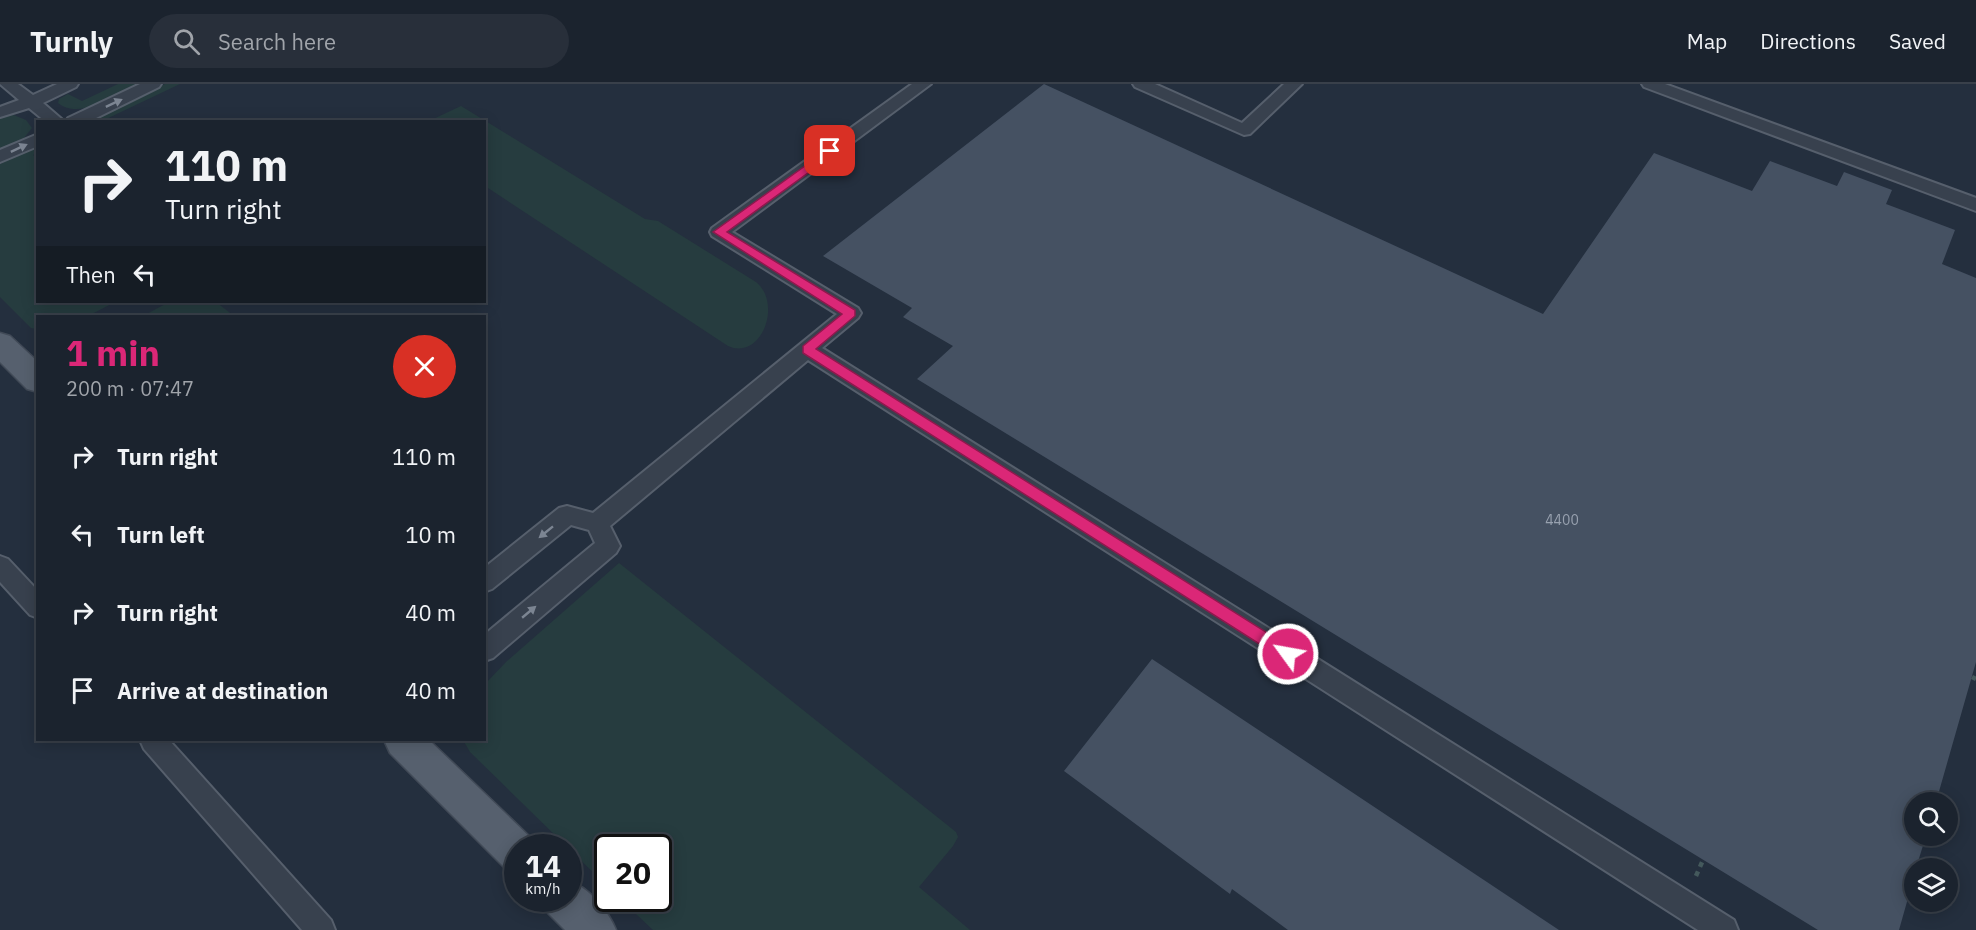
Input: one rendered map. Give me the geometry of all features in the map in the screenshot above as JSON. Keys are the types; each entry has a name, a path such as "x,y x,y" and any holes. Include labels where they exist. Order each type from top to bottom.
{"main road":[{"path":"0,344 36,379"},
{"path":"404,741 504,839"},
{"path":"577,912 595,930"}],"lane":[{"path":"8,84 54,120"},
{"path":"0,112 31,102 70,84"},
{"path":"78,120 153,84"},
{"path":"597,523 851,313 719,232 923,84"},
{"path":"1141,84 1244,130 1294,84"},
{"path":"1650,84 1976,205"},
{"path":"0,157 36,140"},
{"path":"807,350 1724,930"},
{"path":"486,580 567,515 597,523 608,546 486,648"},
{"path":"0,566 36,606"},
{"path":"154,741 321,930"}],"green space":[{"path":"118,84 139,84 88,108 67,108 58,103 59,99 68,94 82,101"},
{"path":"165,84 180,84 104,120 91,120"},
{"path":"461,106 484,120 431,120"},
{"path":"11,114 26,120 32,128 24,138 0,149 0,115"},
{"path":"486,121 645,219 658,221 756,282 764,292 768,303 768,316 764,328 750,345 740,348 728,346 486,187"},
{"path":"36,146 36,154 33,155 36,157 36,303 113,303 90,315 36,315 36,329 31,328 0,297 0,164"},
{"path":"167,303 217,303 233,315 145,315"},
{"path":"619,563 956,832 958,837 953,846 919,887 970,930 653,930 634,912 672,912 672,834 594,834 594,873 582,862 582,834 554,834 470,752 464,741 486,741 486,683 507,661"}],"building":[{"path":"1044,84 1543,314 1654,153 1752,191 1770,161 1837,186 1844,172 1892,190 1886,204 1955,230 1942,264 1976,278 1976,662 1939,792 1904,792 1904,846 1923,846 1919,858 1904,858 1904,912 1899,930 1818,930 917,379 953,346 903,317 912,308 823,256"},
{"path":"1152,659 1559,930 1288,930 1232,889 1230,894 1064,771"}],"route":[{"path":"830,151 719,232 851,313 807,350 1288,654"}]}
